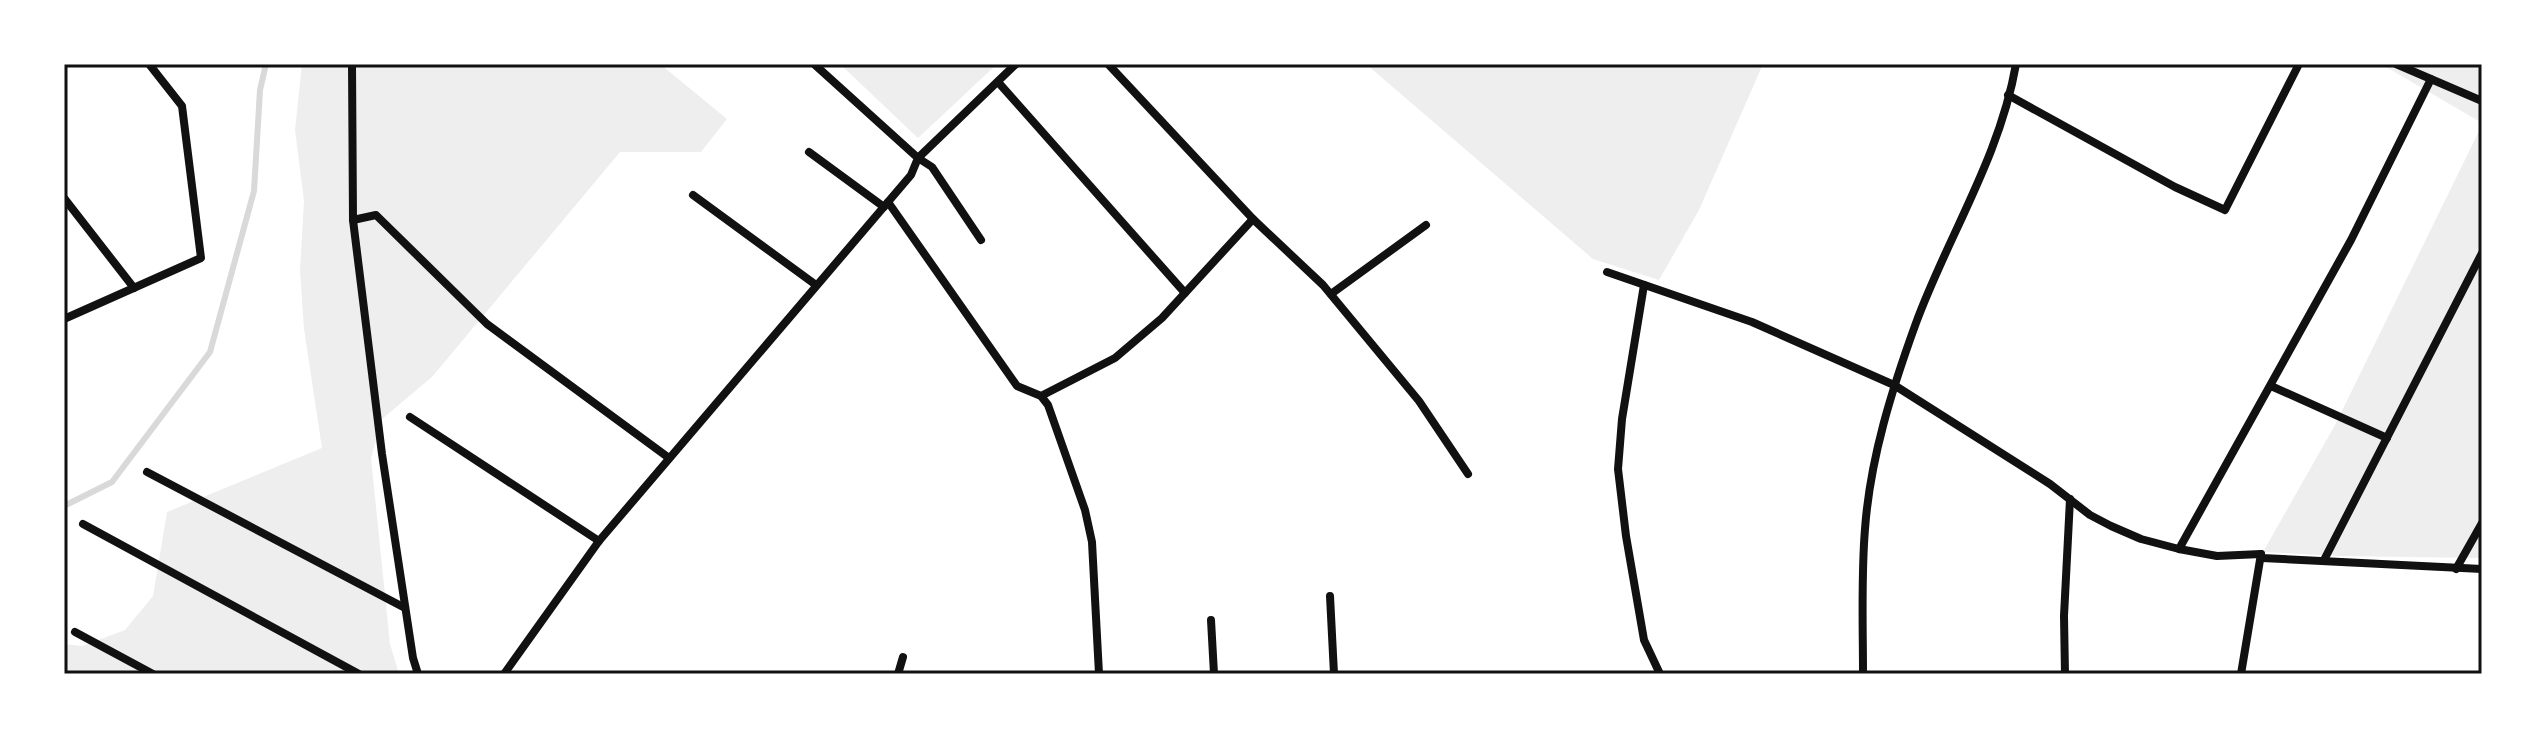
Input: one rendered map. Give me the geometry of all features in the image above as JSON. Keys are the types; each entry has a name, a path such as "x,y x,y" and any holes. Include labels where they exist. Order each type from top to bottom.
{"street":[{"path":"64,319 201,258 182,106 149,64"},
{"path":"352,64 353,220 382,454 418,674"},
{"path":"814,64 918,158 932,167 981,240"},
{"path":"504,674 599,541 911,175 918,158 1016,64"},
{"path":"1108,64 1253,219 1331,294 1419,401 1468,474"},
{"path":"1863,674 1865,528 1874,463 1894,385 1917,320 1985,171 2016,64"},
{"path":"2008,95 2175,187 2225,210 2299,64"},
{"path":"2396,64 2482,101"},
{"path":"2179,549 2351,240 2431,79"},
{"path":"998,82 1185,293"},
{"path":"809,152 886,204 1017,386 1041,396 1048,405 1080,495 1092,542 1099,674"},
{"path":"693,195 816,285"},
{"path":"64,198 134,288"},
{"path":"353,220 376,215 487,324 669,458"},
{"path":"1041,396 1115,358 1162,318 1253,219"},
{"path":"1331,294 1426,225"},
{"path":"2324,560 2482,253"},
{"path":"1607,272 1752,322 1894,385 2050,484 2090,515 2141,539 2217,556 2261,554"},
{"path":"1644,285 1622,419 1618,469 1644,640 1660,674"},
{"path":"2271,386 2387,438"},
{"path":"410,417 599,541"},
{"path":"147,472 405,608"},
{"path":"2065,674 2064,616 2070,499"},
{"path":"2456,569 2482,523"},
{"path":"83,524 359,674"},
{"path":"2261,554 2262,558 2482,569"},
{"path":"2241,674 2261,554"},
{"path":"1330,596 1334,674"},
{"path":"1211,620 1214,674"},
{"path":"75,632 153,674"},
{"path":"898,674 903,657"}],"shaded area":[{"path":"302,64 660,64 727,119 701,152 620,152 432,377 382,419 371,458 390,644 399,674 64,674 64,644 82,646 125,630 153,596 167,512 322,448 304,329 300,270 304,201 295,130"},
{"path":"840,64 997,64 918,138"},
{"path":"1366,64 1763,64 1699,210 1659,280 1593,259"},
{"path":"2381,64 2482,64 2482,123"},
{"path":"2482,125 2482,558 2263,552 2335,425"}],"waterway":[{"path":"64,506 112,482 210,352 254,191 260,90 266,64"}]}
